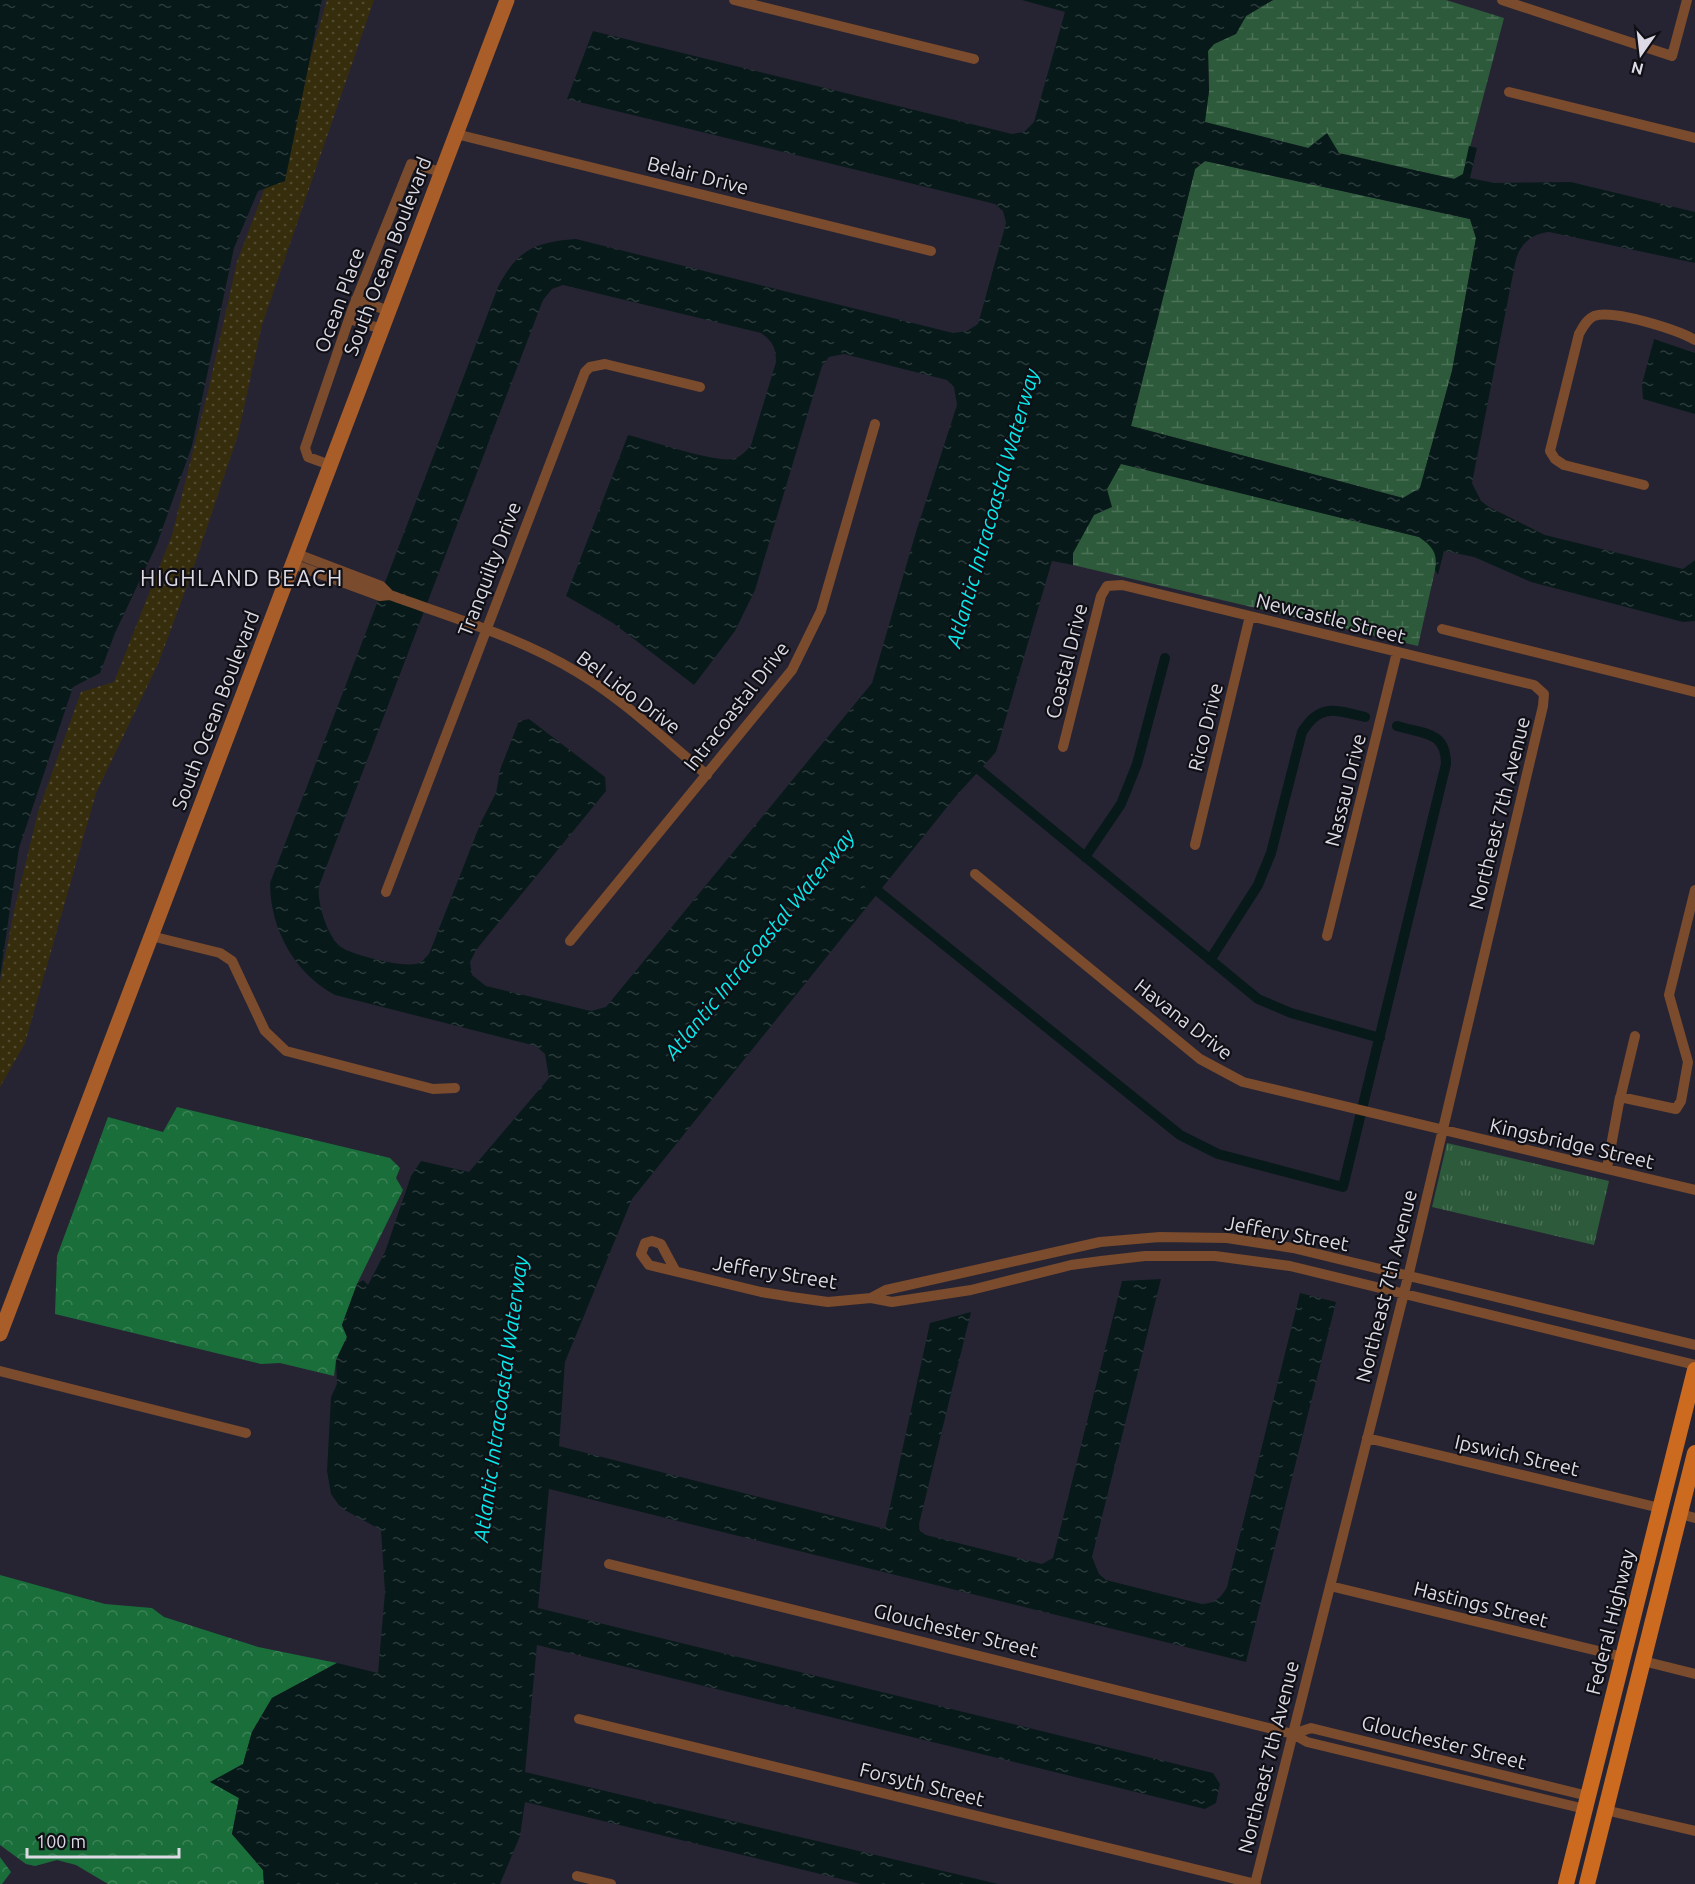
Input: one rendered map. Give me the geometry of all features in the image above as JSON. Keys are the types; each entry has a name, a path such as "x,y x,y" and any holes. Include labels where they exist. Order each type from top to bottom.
{"main road":[{"name":"South Ocean Boulevard","path":"0,1334 507,0"},
{"name":"Federal Highway","path":"1566,1884 1695,1370"},
{"name":"Federal Highway","path":"1587,1884 1643,1661 1687,1516 1695,1453"},
{"path":"1595,1769 1599,1796 1605,1810"},
{"path":"1586,1802 1594,1809 1596,1845"}],"street":[{"path":"734,0 974,59"},
{"path":"1502,0 1672,56 1687,0"},
{"path":"1509,92 1695,138"},
{"name":"Belair Drive","path":"456,134 931,251"},
{"name":"Ocean Place","path":"330,465 308,457 304,448 356,299 411,164 442,172"},
{"path":"356,299 389,311"},
{"path":"1644,485 1564,465 1555,459 1550,451 1579,334 1594,316 1610,315 1670,329 1695,340"},
{"path":"349,319 382,329"},
{"name":"Tranquilty Drive","path":"386,892 585,372 590,367 605,364 700,387"},
{"name":"Intracoastal Drive","path":"570,940 781,685 806,645 821,611 876,424"},
{"name":"Bel Lido Drive","path":"295,559 486,629 525,645 579,673 707,775"},
{"name":"Newcastle Street","path":"1107,585 1122,585 1534,686 1544,694"},
{"name":"Coastal Drive","path":"1063,747 1101,596 1107,585"},
{"name":"Rico Drive","path":"1195,845 1250,616"},
{"path":"1442,629 1695,692"},
{"name":"Nassau Drive","path":"1327,936 1397,652"},
{"name":"Northeast 7th Avenue","path":"1255,1884 1408,1276 1544,694"},
{"name":"Havana Drive","path":"975,874 1208,1065 1243,1082 1441,1131"},
{"path":"1620,1097 1676,1109 1681,1101 1688,1062 1669,995 1695,890"},
{"path":"151,936 220,953 232,961 265,1031 286,1051 433,1089 455,1088"},
{"path":"1607,1168 1620,1097 1635,1036"},
{"name":"Kingsbridge Street","path":"1441,1131 1695,1190"},
{"name":"Jeffery Street","path":"870,1298 886,1290 1100,1242 1160,1237 1241,1240 1293,1248 1695,1345"},
{"path":"1239,1258 1241,1240"},
{"name":"Jeffery Street","path":"675,1270 792,1297 828,1302 870,1298 892,1302 1003,1284 1071,1266 1123,1258 1191,1255 1239,1258 1290,1266 1695,1365"},
{"path":"1619,1346 1623,1328"},
{"path":"0,1371 246,1433"},
{"name":"Ipswich Street","path":"1367,1438 1660,1508"},
{"name":"Glouchester Street","path":"609,1564 1293,1734 1307,1742 1478,1783 1586,1802"},
{"name":"Hastings Street","path":"1330,1586 1623,1657"},
{"path":"1643,1661 1695,1674"},
{"name":"Forsyth Street","path":"579,1719 1255,1884"},
{"name":"Glouchester Street","path":"1293,1734 1311,1728 1481,1770 1586,1802"},
{"path":"1478,1783 1481,1770"},
{"path":"1605,1810 1695,1832"},
{"path":"577,1876 611,1884"}],"green space":[{"path":"1273,0 1446,0 1504,18 1463,174 1455,179 1308,148 1204,122 1209,91 1208,51 1214,44 1235,34 1246,16"},
{"path":"1205,161 1470,219 1476,238 1452,371 1420,488 1403,498 1131,426 1195,169"},
{"path":"1121,463 1419,537 1433,546 1438,557 1418,646 1073,565 1073,553"},
{"path":"177,1107 390,1158 400,1168 396,1178 403,1190 357,1284 342,1325 347,1337 336,1360 334,1376 280,1363 261,1364 55,1314 57,1256 108,1117 163,1132"},
{"path":"1447,1143 1609,1181 1594,1245 1432,1207"},
{"path":"0,1575 105,1604 152,1608 164,1617 258,1647 337,1663 272,1698 252,1732 243,1764 211,1782 239,1798 232,1834 263,1870 264,1884 108,1884 76,1865 57,1860 35,1866 26,1864 0,1845"},
{"path":"0,1857 11,1872 2,1884 0,1884"}],"sand":[{"path":"327,0 374,0 262,325 238,435 190,578 158,664 96,793 25,1043 0,1087 0,982 14,911 38,812 81,692 114,682 172,535 237,262 298,100"}],"water":[{"path":"0,0 322,0 285,181 258,191 234,248 192,446 157,544 115,633 100,673 73,687 19,848 0,977"},
{"name":"Atlantic Intracoastal Waterway","path":"1022,0 1273,0 1246,16 1236,34 1214,44 1208,51 1209,91 1205,122 1308,148 1327,133 1339,153 1454,179 1463,174 1469,146 1477,148 1470,178 1494,183 1571,182 1695,212 1695,263 1549,232 1532,237 1524,244 1516,259 1472,483 1481,501 1489,507 1545,535 1683,569 1695,560 1695,621 1683,622 1531,582 1474,557 1444,551 1438,575 1435,570 1436,559 1433,551 1419,537 1121,464 1107,489 1112,507 1094,515 1073,553 1073,565 1052,561 996,752 956,796 632,1199 565,1362 559,1446 885,1529 930,1323 971,1312 919,1524 920,1531 926,1535 1042,1564 1053,1558 1122,1281 1161,1279 1092,1557 1099,1574 1106,1580 1202,1604 1217,1599 1227,1587 1300,1293 1336,1302 1246,1662 549,1489 538,1608 1213,1773 1220,1784 1216,1803 1205,1809 537,1645 525,1772 998,1884 861,1884 525,1802 520,1836 500,1884 264,1884 263,1870 232,1834 239,1798 210,1782 243,1764 252,1732 272,1698 337,1663 378,1673 385,1592 381,1530 341,1508 331,1494 327,1471 331,1397 337,1384 336,1360 347,1337 342,1325 357,1284 363,1280 368,1285 385,1252 411,1176 421,1161 469,1172 549,1078 545,1054 536,1046 335,995 308,975 297,962 280,933 271,900 270,883 498,287 512,264 529,250 549,243 576,239 953,333 967,331 978,324 1006,223 1003,211 995,204 567,99 593,31 1012,134 1024,132 1034,122 1065,12","holes":["1205,161 1470,219 1476,238 1452,371 1420,488 1403,498 1131,426 1195,169","563,285 761,333 771,342 774,349 776,362 751,445 738,457 733,459 712,458 628,435 566,596 613,623 694,685 735,631 755,590 822,366 829,357 844,354 947,380 954,387 957,405 916,532 872,683 606,1007 591,1011 486,986 472,975 470,962 476,950 606,791 605,777 529,719 519,721 500,770 496,793 481,822 429,954 421,962 392,963 356,954 341,947 327,927 321,910 319,893 319,886 543,300 552,289"]},
{"path":"1654,339 1695,353 1695,414 1643,399 1642,384"}],"waterway":[{"path":"1085,857 1121,804 1137,764 1165,658"},
{"path":"1210,960 1258,885 1271,853 1302,732 1315,716 1329,711 1365,717"},
{"path":"869,884 1180,1135 1218,1154 1343,1187 1446,764 1445,753 1438,740 1424,733 1397,726"},
{"path":"970,762 1258,999 1291,1013 1380,1038"}],"district":[{"name":"HIGHLAND BEACH","path":"242,577"}]}
